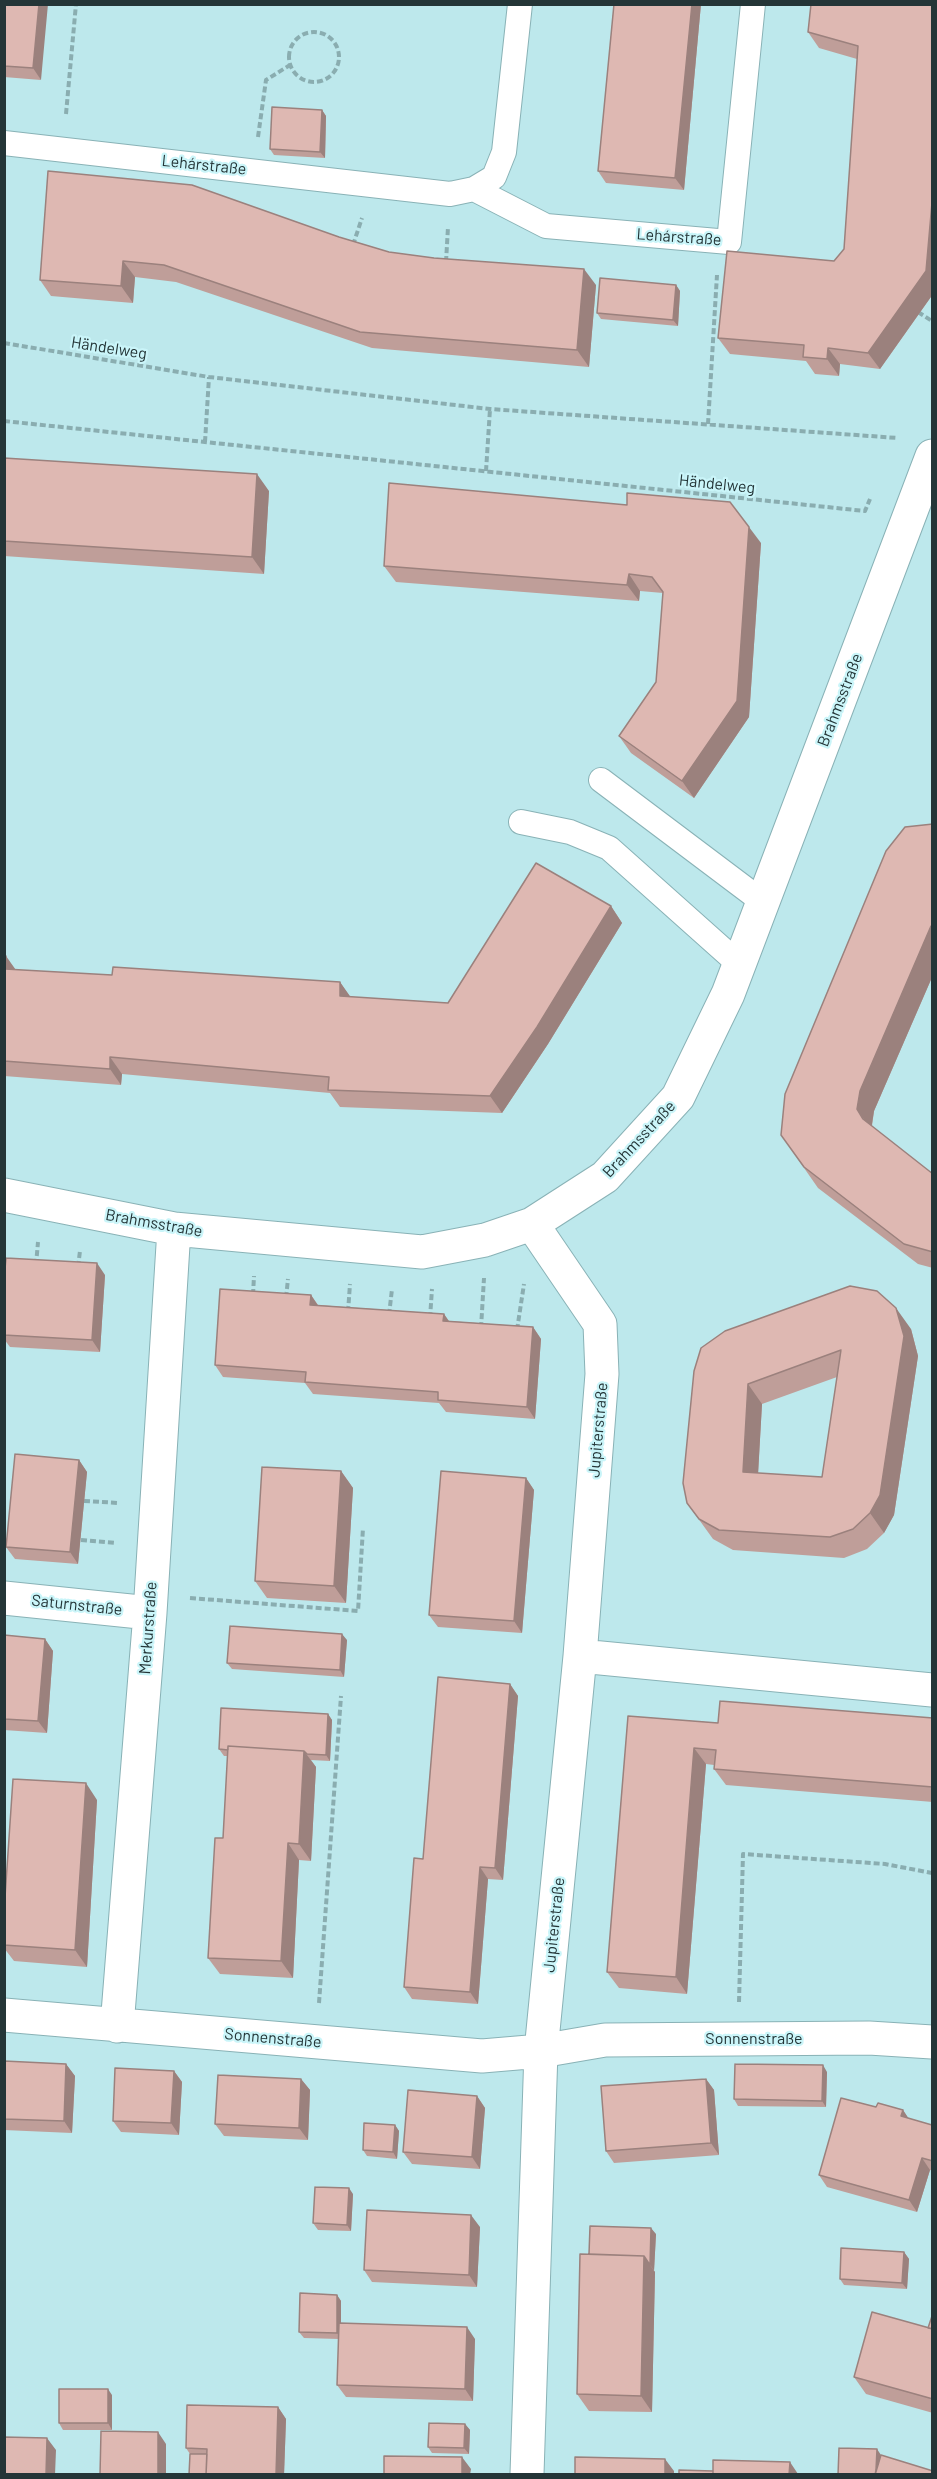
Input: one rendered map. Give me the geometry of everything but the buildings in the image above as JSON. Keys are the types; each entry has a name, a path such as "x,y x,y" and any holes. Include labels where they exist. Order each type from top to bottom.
{"street":[{"name":"Brahmsstraße","path":"4,1195 174,1229 422,1252 485,1240 532,1224 606,1177 678,1097 728,994 933,456"},
{"name":"Jupiterstraße","path":"532,1224 600,1324 602,1374 580,1656 541,2051"},
{"name":"Merkurstraße","path":"117,2026 150,1604 174,1229"},
{"name":"Saturnstraße","path":"4,1598 150,1604"},
{"path":"580,1656 933,1690"},
{"name":"Sonnenstraße","path":"4,2015 482,2056 541,2051 604,2040 869,2038 933,2042"},
{"path":"527,2475 541,2051"}],"lane":[{"name":"Lehárstraße","path":"4,143 450,194 474,189 494,177 504,152 520,4"},
{"name":"Lehárstraße","path":"474,189 546,226 729,242 753,4"},
{"path":"601,780 763,902"},
{"path":"521,822 570,832 609,848 740,964"}],"path":[{"path":"63,149 76,4"},
{"path":"318,32 333,40 340,56 335,72 322,82 306,81 298,77 290,65 291,47 302,35 318,32"},
{"path":"254,170 266,80 290,65"},
{"path":"446,263 450,194"},
{"path":"708,424 720,241"},
{"path":"918,312 933,321"},
{"name":"Händelweg","path":"4,342 209,377 490,409 898,438 894,449"},
{"path":"205,442 209,377"},
{"path":"486,472 490,409"},
{"name":"Händelweg","path":"4,421 865,512 874,490"},
{"path":"481,1335 485,1240"},
{"path":"150,1604 358,1611 363,1528"},
{"path":"316,2042 342,1695"},
{"path":"738,2039 743,1854 885,1864 933,1873"}]}
